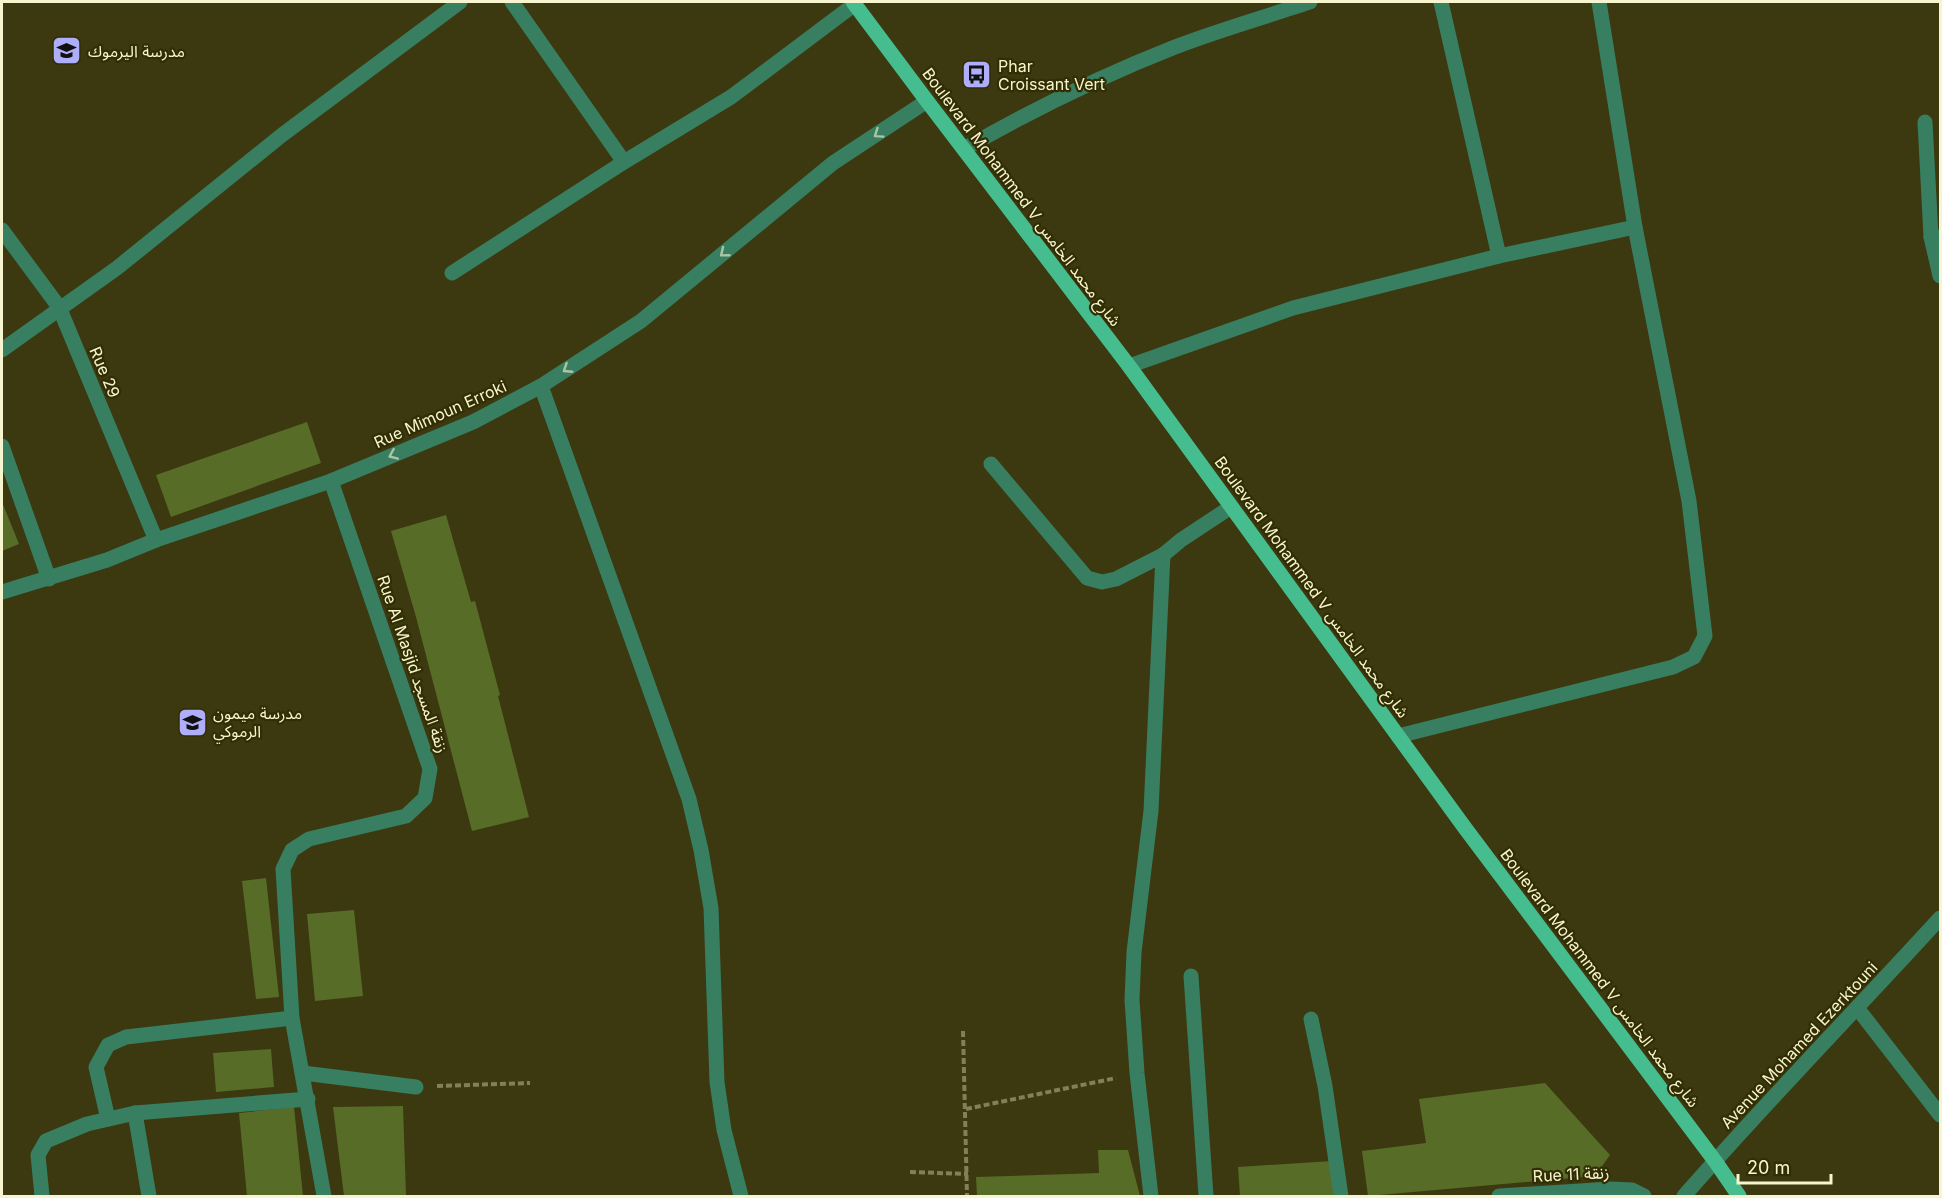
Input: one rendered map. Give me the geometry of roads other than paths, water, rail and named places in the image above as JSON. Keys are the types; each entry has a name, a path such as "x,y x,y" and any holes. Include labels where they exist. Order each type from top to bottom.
{"main road":[{"name":"Boulevard Mohammed V شارع محمد الخامس","path":"854,3 1129,366 1398,736 1715,1161 1739,1197"}],"street":[{"path":"2,350 59,307 117,268 282,135 460,2"},
{"path":"512,2 624,162"},
{"path":"964,149 1088,83 1175,47 1310,2"},
{"path":"1442,2 1499,256"},
{"path":"1398,736 1673,668 1694,657 1706,636 1689,501 1635,226 1599,2"},
{"path":"452,273 624,162 731,97 854,3"},
{"name":"Rue Mimoun Erroki","path":"2,592 107,560 156,540 331,481 473,422 541,386 641,321 833,163 927,101"},
{"path":"1925,122 1941,276"},
{"path":"1129,366 1293,308 1499,256 1635,226"},
{"name":"Rue 29","path":"2,230 59,307 156,540"},
{"path":"541,386 689,799 711,908 717,1082 722,1118 741,1197"},
{"path":"2,446 49,579"},
{"path":"991,464 1087,578 1102,582 1116,579 1163,555 1181,540 1231,507"},
{"name":"Rue Al Masjid زنقة المسجد","path":"324,1197 292,1018 283,869 292,850 309,839 406,816 424,798 430,769 331,481"},
{"path":"1151,1197 1137,1073 1132,1000 1134,952 1151,811 1163,555"},
{"name":"Avenue Mohamed Ezerktouni","path":"1684,1197 1812,1055 1941,918"},
{"path":"1191,976 1206,1197"},
{"path":"1858,1008 1941,1115"},
{"path":"108,1119 96,1067 108,1045 126,1037 292,1018"},
{"path":"1311,1019 1325,1086 1341,1197"},
{"path":"303,1073 416,1087"},
{"path":"42,1197 38,1155 46,1141 87,1124 135,1113 308,1099"},
{"path":"135,1113 149,1197"},
{"name":"Rue 11 زنقة","path":"1499,1197 1611,1189 1632,1190 1644,1197"}],"place":[{"name":"مدرسة اليرموك","path":"67,51"},
{"name":"Phar Croissant Vert","path":"977,75"},
{"name":"مدرسة ميمون الرموكي","path":"192,722"}]}
